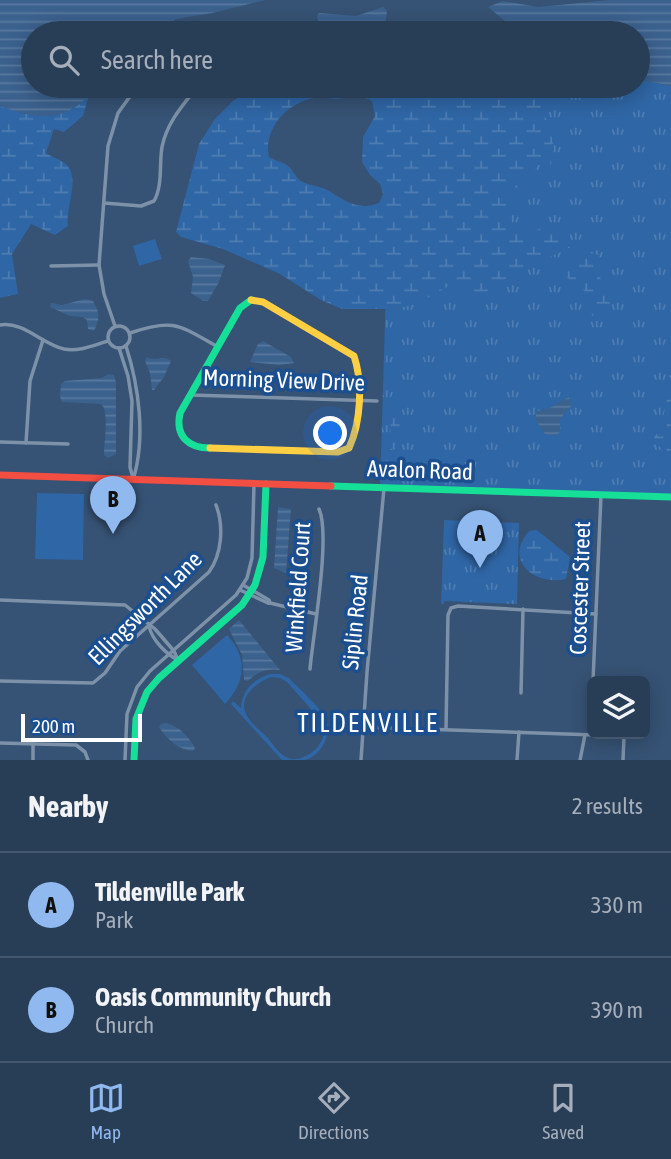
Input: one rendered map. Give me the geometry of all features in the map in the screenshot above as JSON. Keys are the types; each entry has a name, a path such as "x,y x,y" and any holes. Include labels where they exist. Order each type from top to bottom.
{"street":[{"path":"115,326 104,294 99,265 111,131 118,113 129,98"},
{"path":"104,203 141,206 153,201 159,188 164,138 176,113 188,98"},
{"path":"51,266 99,265"},
{"path":"251,300 263,302 354,356 358,367 353,442 344,450 324,452 192,445 181,436 178,421 190,395 245,303 251,300"},
{"path":"130,333 154,325 171,324 218,347"},
{"path":"0,325 14,325 64,349 73,350 108,341"},
{"path":"108,341 119,348 126,346 131,338 124,327 115,326"},
{"path":"108,341 109,333 115,326"},
{"path":"26,443 30,382 43,340"},
{"path":"126,346 138,388 137,467 133,480"},
{"path":"119,348 128,376 132,417 130,467 133,480"},
{"name":"Morning View Drive","path":"190,395 377,401"},
{"path":"132,417 139,417"},
{"path":"0,442 68,444"},
{"name":"Avalon Road","path":"0,475 671,497"},
{"path":"125,760 126,720 130,701 143,679 240,590 243,584 252,558 254,484"},
{"path":"134,760 135,725 142,701 151,686 237,609 250,594 260,573 263,557 266,484"},
{"name":"Siplin Road","path":"361,760 366,672 384,488"},
{"name":"Coscester Street","path":"593,676 601,495"},
{"name":"Ellingsworth Lane","path":"0,681 93,683 105,673 120,651 209,572 216,562 220,515 216,505"},
{"name":"Winkfield Court","path":"310,669 324,520 319,509"},
{"path":"243,584 250,594"},
{"path":"240,590 260,601 316,614"},
{"path":"0,600 125,605 163,638 178,660"},
{"path":"446,729 451,608 458,606 596,614"},
{"path":"521,693 523,609"},
{"path":"149,626 150,633 169,655 178,660"},
{"path":"158,642 163,638"},
{"path":"364,727 587,735"},
{"path":"517,760 519,732"},
{"path":"580,760 584,735"},
{"path":"623,760 624,739"},
{"path":"0,743 76,745 85,752 88,760"},
{"path":"33,744 33,760"}],"green space":[{"path":"650,82 671,86 671,497 380,488 392,98 650,98"},
{"path":"88,98 83,116 64,132 54,129 46,153 66,164 70,170 72,185 68,226 55,235 31,224 12,254 18,294 0,298 0,106 25,114 72,109"},
{"path":"238,98 314,98 294,106 279,119 270,137 269,157 290,168 301,181 326,189 352,204 365,206 379,203 383,194 380,184 362,162 363,137 375,116 372,101 366,98 554,98 545,115 553,142 551,165 538,165 523,183 506,194 511,228 529,232 551,226 573,246 507,278 475,299 466,297 451,285 416,304 395,309 342,309 321,300 280,274 223,249 181,237 176,232 199,144 215,119"},
{"path":"155,239 162,259 139,266 133,246"},
{"path":"588,253 599,254 602,286 610,303 606,315 599,321 592,316 586,292 560,272"},
{"path":"671,361 671,459 654,437 662,428"},
{"path":"391,405 396,405 400,410 399,447 390,450"},
{"path":"37,493 84,494 83,560 35,559"},
{"path":"444,520 519,523 517,604 444,601 444,604 441,604"},
{"path":"537,530 570,557 566,579 543,579 526,569 521,561 519,552 522,542 529,531"},
{"path":"227,635 239,652 242,670 237,687 225,704 192,665"},
{"path":"280,674 289,678 323,714 328,732 320,750 310,758 305,760 282,760 231,704 233,701 241,708 246,691 264,676","holes":["271,677 287,682 324,726 317,748 299,759 288,758 282,754 250,721 244,708 247,696 255,686"]}],"shaded area":[{"path":"0,0 265,0 173,21 21,21 21,98 86,98 64,113 53,116 28,114 0,106"},
{"path":"610,0 671,0 671,86 650,82 650,21 505,21 488,7 503,1 538,7"},
{"path":"383,7 387,11 386,21 318,21 317,16 319,13 356,16"},
{"path":"191,257 209,259 225,265 208,301 203,301 191,293 193,277 188,261"},
{"path":"85,299 93,301 98,312 94,331 88,329 87,320 82,317 70,316 50,307 51,303 62,305"},
{"path":"263,341 291,357 294,363 279,365 250,362 258,344"},
{"path":"147,357 171,361 154,390 145,361"},
{"path":"114,375 116,383 116,454 108,458 104,455 106,420 101,404 62,402 60,397 61,384 65,381 101,378"},
{"path":"569,397 571,406 560,419 560,432 556,436 545,434 535,419 537,411 550,408"},
{"path":"278,507 291,509 286,573 274,568"},
{"path":"239,620 280,670 267,670 248,681 244,680 242,655 229,629"},
{"path":"166,723 187,736 195,748 193,751 182,749 169,740 159,727"}],"traffic: fast":[{"path":"210,448 195,446 185,439 179,428 180,413 240,308 251,300"},
{"path":"134,760 136,719 147,692 159,678 242,605 255,585 263,557 266,484"},
{"path":"331,486 671,497"}],"traffic: slow":[{"path":"210,448 338,452 349,448 353,438 360,390 354,356 263,302 251,300"}],"traffic: jam":[{"path":"0,475 331,486"}],"place":[{"name":"Oasis Community Church","path":"113,534"},
{"name":"Tildenville Park","path":"480,568"}],"district":[{"name":"TILDENVILLE","path":"368,723"}]}
